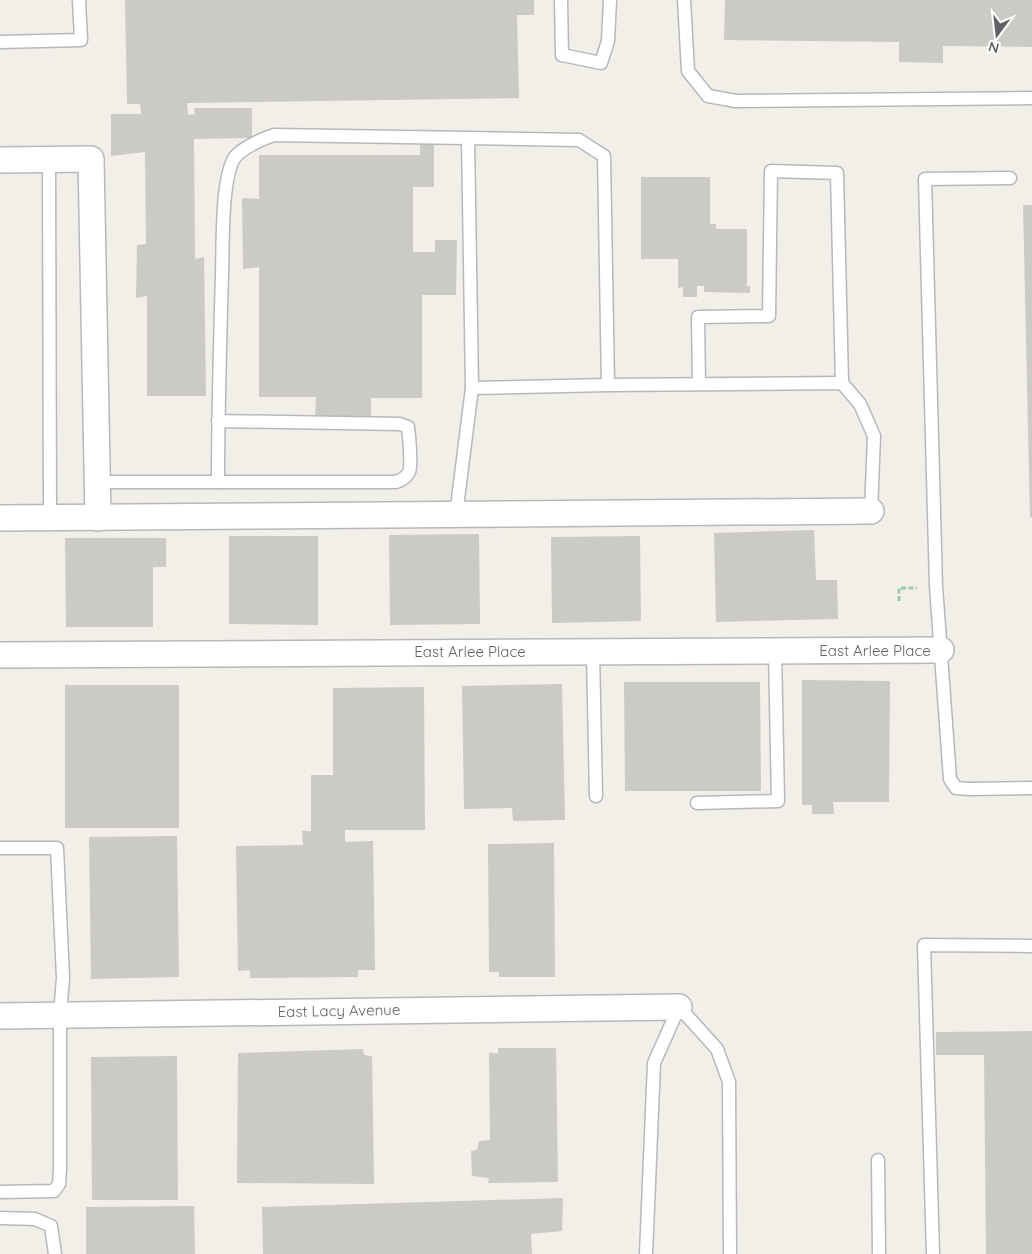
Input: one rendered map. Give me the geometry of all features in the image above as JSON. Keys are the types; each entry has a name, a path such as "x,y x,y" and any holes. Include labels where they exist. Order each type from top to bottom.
{"street":[{"path":"0,160 91,159 98,518"},
{"path":"0,518 871,511"},
{"name":"East Arlee Place","path":"0,654 941,650"},
{"name":"East Lacy Avenue","path":"0,1016 679,1007"}],"lane":[{"path":"0,42 80,40 79,0"},
{"path":"561,0 562,55 601,63 608,41 610,0"},
{"path":"684,0 688,71 708,96 736,101 1032,98"},
{"path":"218,482 218,421 228,174 235,157 261,139 274,135 578,140 604,156 608,385"},
{"path":"456,515 472,388 468,138"},
{"path":"49,160 50,518"},
{"path":"699,384 698,317 769,316 771,171 837,172 842,383 860,404 874,436 871,511"},
{"path":"1010,178 925,179 936,586 950,779 956,788 1032,788"},
{"path":"472,388 842,383"},
{"path":"98,482 396,482 404,480 410,471 408,427 400,424 218,421"},
{"path":"697,803 778,801 775,651"},
{"path":"593,652 596,796"},
{"path":"0,848 57,848 63,978 60,1015 59,1184 54,1191 0,1192"},
{"path":"933,1254 924,945 1032,946"},
{"path":"646,1254 654,1063 679,1007 718,1049 729,1082 730,1254"},
{"path":"878,1160 879,1254"},
{"path":"0,1218 35,1219 51,1226 55,1254"}],"path":[{"path":"899,601 899,588 916,588"}],"building":[{"path":"125,0 534,0 534,15 517,15 519,98 187,103 188,115 195,114 194,108 252,108 252,138 194,139 195,259 204,257 206,396 147,396 147,296 136,298 137,245 146,244 145,152 111,156 111,114 141,114 140,104 127,104"},
{"path":"725,0 1032,0 1032,47 943,46 943,63 899,62 899,42 724,40"},
{"path":"420,141 434,141 434,187 413,187 413,252 435,252 435,240 457,240 456,295 422,295 422,398 371,398 371,419 315,419 316,397 259,397 259,267 243,269 242,198 259,199 259,155 420,155"},
{"path":"641,177 710,177 710,224 716,224 716,229 747,229 747,286 750,286 750,293 704,292 704,286 697,286 697,297 683,297 683,287 678,288 678,259 641,259"},
{"path":"1023,205 1032,205 1032,517 1030,517"},
{"path":"814,530 816,580 837,580 838,619 716,622 714,533"},
{"path":"479,534 480,624 390,625 389,535"},
{"path":"229,536 318,536 318,625 229,624"},
{"path":"640,536 641,621 552,623 551,537"},
{"path":"65,538 166,538 166,567 153,567 153,627 66,627"},
{"path":"802,680 890,681 889,802 833,802 834,814 812,814 812,805 802,805"},
{"path":"624,682 760,682 761,791 625,791"},
{"path":"562,684 565,820 513,821 512,808 464,809 462,686"},
{"path":"65,685 179,685 179,828 65,828"},
{"path":"424,687 425,830 345,830 345,842 373,841 375,970 358,970 358,977 250,978 250,970 238,971 236,846 303,845 302,831 311,831 311,775 333,775 333,688"},
{"path":"177,836 179,977 91,979 89,837"},
{"path":"554,843 555,977 499,977 499,972 489,972 488,844"},
{"path":"1032,1031 1032,1254 986,1254 984,1055 936,1055 936,1032"},
{"path":"498,1048 556,1048 558,1182 488,1183 489,1178 472,1176 471,1151 477,1150 479,1141 490,1140 489,1053 498,1053"},
{"path":"363,1049 364,1055 372,1056 374,1184 237,1183 238,1053"},
{"path":"177,1056 178,1200 92,1200 91,1057"},
{"path":"563,1198 562,1231 531,1234 532,1254 263,1254 262,1207"},
{"path":"194,1206 195,1254 86,1254 86,1207"}]}
